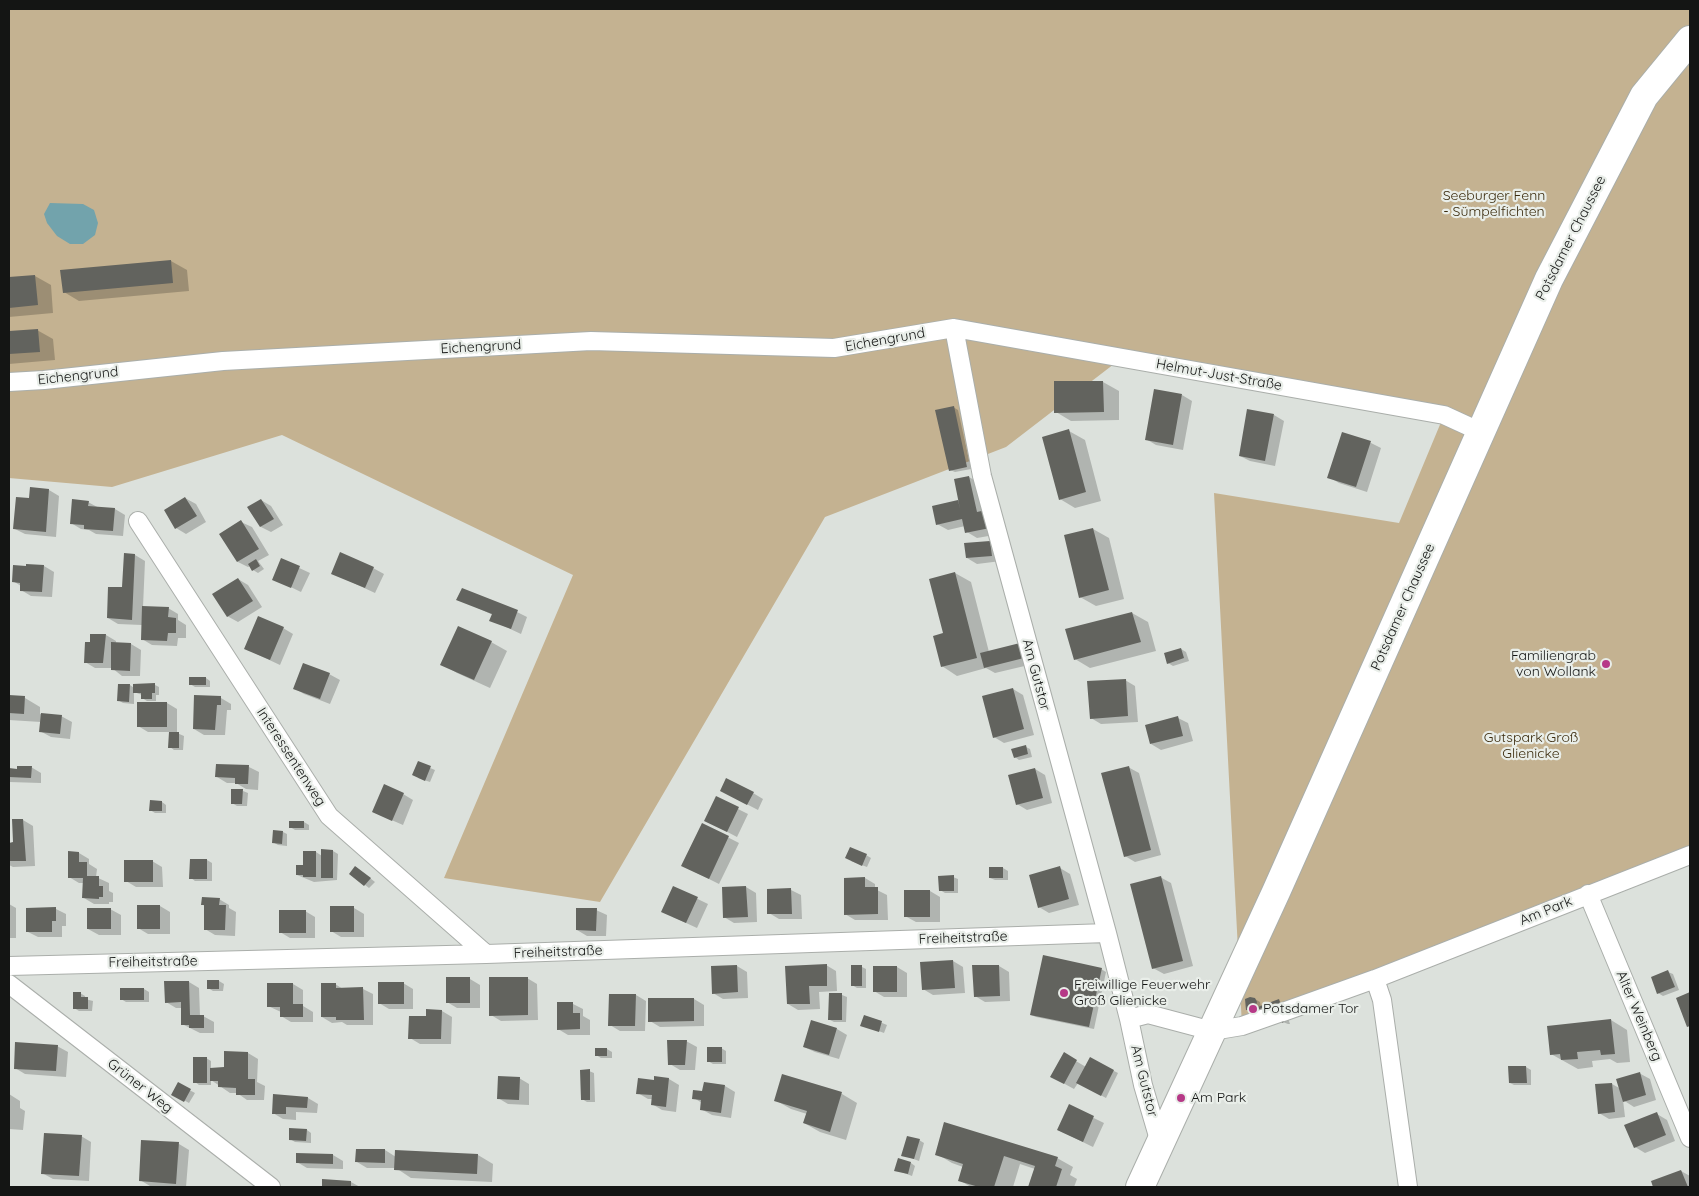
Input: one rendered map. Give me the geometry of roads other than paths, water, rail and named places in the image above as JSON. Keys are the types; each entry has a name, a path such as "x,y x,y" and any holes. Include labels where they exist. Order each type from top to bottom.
{"main road":[{"name":"Potsdamer Chaussee","path":"1140,1187 1212,1031 1549,279 1644,96 1690,40"}],"street":[{"name":"Helmut-Just-Straße","path":"954,328 1444,415 1481,432"},
{"name":"Eichengrund","path":"9,382 223,361 591,341 834,348 954,328"},
{"name":"Am Gutstor","path":"954,328 982,476 1107,933 1129,1019 1143,1085 1160,1143"},
{"name":"Interessentenweg","path":"138,521 329,816 486,954"},
{"name":"Am Park","path":"1212,1031 1242,1026 1375,979 1690,855"},
{"name":"Alter Weinberg","path":"1588,894 1690,1138"},
{"name":"Freiheitstraße","path":"9,966 486,954 1107,933"},
{"path":"1375,979 1382,1000 1408,1187"},
{"name":"Grüner Weg","path":"9,984 271,1187"},
{"path":"1129,1019 1148,1014 1212,1031"}],"water":[{"path":"50,203 83,204 94,210 98,223 95,235 83,244 70,244 57,236 47,223 44,214"}],"place":[{"name":"Familiengrab von Wollank","path":"1606,664"},
{"name":"Freiwillige Feuerwehr Groß Glienicke","path":"1064,993"},
{"name":"Potsdamer Tor","path":"1253,1009"},
{"name":"Am Park","path":"1181,1098"}],"park label":[{"name":"Seeburger Fenn - Sümpelfichten","path":"1494,204"},
{"name":"Gutspark Groß Glienicke","path":"1531,746"}]}
